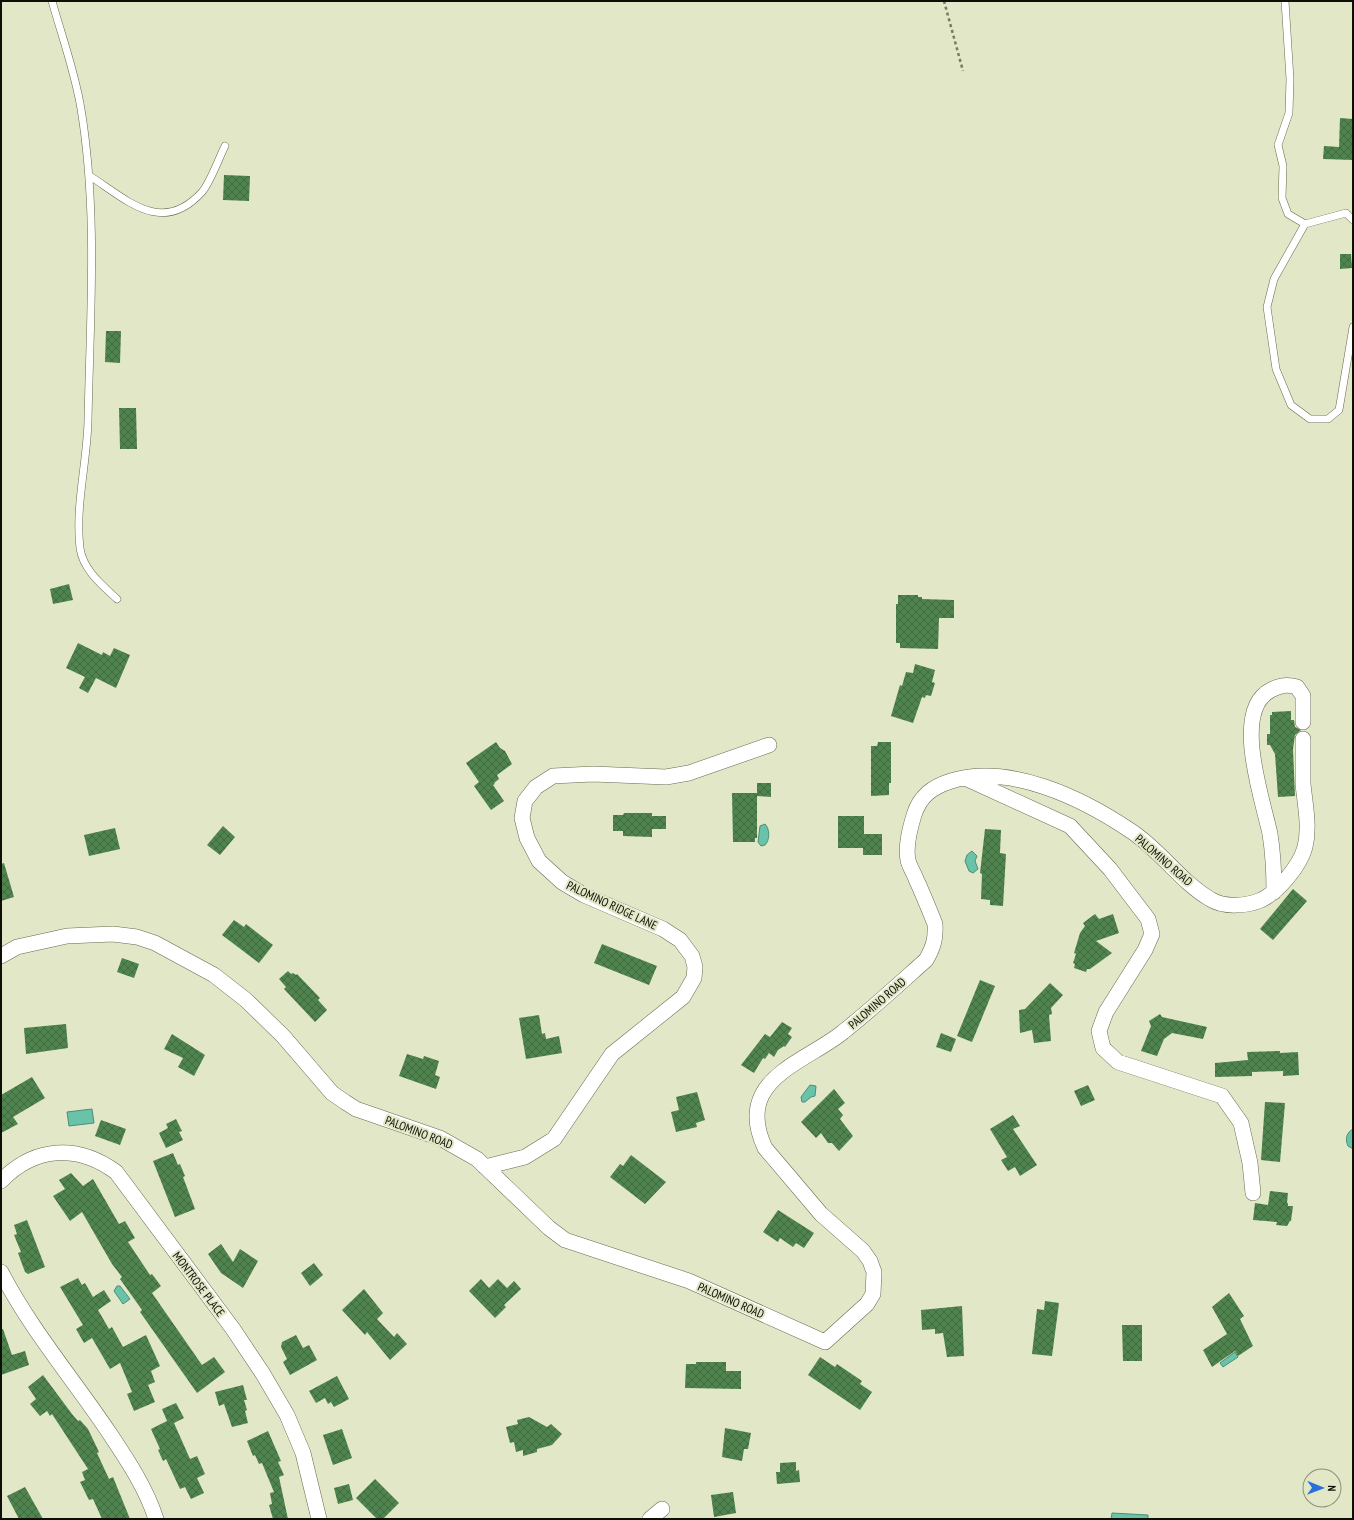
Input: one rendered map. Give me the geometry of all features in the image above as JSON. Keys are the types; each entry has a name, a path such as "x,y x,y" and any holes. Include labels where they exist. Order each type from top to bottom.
{"street":[{"path":"1274,892 1274,868 1270,835 1256,776 1252,740 1252,715 1257,702 1267,692 1276,687 1288,684 1297,687 1303,696 1303,722"},
{"name":"PALOMINO ROAD","path":"1,956 17,947 67,936 114,934 137,937 155,943 214,975 246,1000 283,1036 332,1092 345,1102 356,1109 440,1138 467,1152 485,1167 548,1228 565,1240 689,1281 825,1342 867,1304 872,1294 875,1282 874,1272 870,1261 863,1252 821,1214 765,1148 760,1138 757,1123 757,1108 761,1096 768,1085 778,1076 842,1033 926,960 933,949 936,936 935,924 908,859 909,832 918,804 927,793 941,785 964,778 992,775 1020,780 1077,799 1131,831 1159,853 1184,878 1210,900 1222,904 1250,903 1261,900 1274,892 1293,870 1305,847 1306,824 1303,739"},
{"name":"PALOMINO RIDGE LANE","path":"485,1167 525,1157 554,1139 612,1054 683,997 694,978 695,967 692,956 680,940 663,929 584,895 562,882 540,861 527,838 522,818 525,801 536,787 553,776 593,774 666,777 688,773 769,746"},
{"path":"964,778 1070,826 1110,869 1148,919 1152,934 1147,945 1106,1012 1099,1030 1103,1048 1118,1062 1222,1096 1241,1123 1250,1163 1253,1193"},
{"name":"MONTROSE PLACE","path":"1,1181 14,1168 30,1159 47,1154 65,1153 85,1155 102,1161 116,1172 233,1329 283,1408 303,1453 319,1519"},
{"path":"1,1272 13,1296 37,1332 90,1404 126,1458 141,1484 156,1519"},
{"path":"650,1519 662,1509"}],"lane":[{"path":"52,1 76,83 90,176 91,285 88,432 79,513 80,549 91,575 117,599"},
{"path":"1285,1 1290,79 1289,113 1278,145 1283,166 1282,198 1288,214 1305,224 1346,213 1353,220"},
{"path":"90,176 145,211 158,214 174,211 202,192 225,146"},
{"path":"1305,224 1274,279 1267,307 1276,369 1291,405 1310,419 1328,419 1339,410 1353,327"}],"path":[{"path":"944,1 963,71"}],"water":[{"path":"765,824 769,832 769,837 767,843 761,846 758,842 760,826"},
{"path":"972,851 977,856 975,861 978,869 973,873 969,871 965,861 967,855"},
{"path":"810,1085 816,1086 815,1096 811,1097 805,1102 802,1102 801,1097"},
{"path":"92,1109 94,1123 69,1126 67,1112"},
{"path":"1353,1129 1353,1149 1348,1146 1346,1139 1349,1132"},
{"path":"117,1286 120,1286 130,1299 123,1304 114,1291"},
{"path":"1235,1352 1238,1357 1223,1367 1220,1363"},
{"path":"1112,1513 1148,1515 1148,1519 1111,1519"}],"building":[{"path":"1340,118 1353,119 1353,160 1323,159 1324,146 1339,147"},
{"path":"224,175 250,176 249,201 223,200"},
{"path":"1340,254 1351,254 1352,268 1340,269"},
{"path":"106,331 121,331 120,363 105,362"},
{"path":"119,408 136,408 137,449 120,449"},
{"path":"69,584 73,600 53,604 50,589"},
{"path":"898,595 918,595 918,597 922,597 922,599 954,600 954,618 939,618 938,649 900,648 900,643 896,643 896,604 898,604"},
{"path":"78,643 102,655 103,652 110,656 114,648 130,655 116,688 96,678 88,693 79,688 85,677 66,668"},
{"path":"915,664 935,670 932,682 935,683 931,696 926,695 925,698 922,697 913,723 891,716 900,685 902,686 906,672 913,673"},
{"path":"1291,711 1291,720 1294,720 1295,727 1301,730 1295,735 1293,749 1295,796 1278,797 1275,754 1270,745 1267,745 1267,734 1270,734 1270,715 1272,715 1272,712"},
{"path":"496,742 500,748 505,751 512,764 497,775 499,779 493,785 504,801 491,810 474,786 479,782 466,763"},
{"path":"878,742 891,742 891,783 889,783 889,795 871,796 871,746 877,746"},
{"path":"757,783 771,783 771,797 757,796 757,838 755,838 755,842 733,842 732,793 757,793"},
{"path":"624,813 652,813 652,816 666,816 666,829 652,829 652,837 623,836 623,831 613,831 613,815 623,815"},
{"path":"838,816 864,816 864,834 882,834 882,855 863,855 863,848 838,848"},
{"path":"223,826 235,837 220,855 207,845"},
{"path":"115,828 120,849 89,856 84,835"},
{"path":"985,829 1001,830 1000,853 1006,854 1003,906 990,905 990,900 981,899 982,874 980,873"},
{"path":"4,863 14,897 1,901 1,864"},
{"path":"1293,889 1307,901 1273,940 1260,929"},
{"path":"1095,914 1099,919 1113,914 1119,933 1096,941 1112,953 1090,969 1087,969 1086,972 1074,968 1075,964 1073,963 1076,954 1074,953 1080,933 1085,926 1083,923"},
{"path":"234,920 244,927 246,924 273,945 259,963 222,935"},
{"path":"602,944 657,966 649,985 594,963"},
{"path":"122,958 139,964 134,978 117,972"},
{"path":"288,971 291,974 297,974 320,998 318,1000 327,1010 315,1022 284,989 286,987 279,979"},
{"path":"980,980 995,986 972,1042 957,1036"},
{"path":"1050,983 1063,995 1051,1008 1052,1014 1049,1015 1051,1041 1034,1043 1032,1030 1020,1033 1019,1010 1025,1009"},
{"path":"1160,1014 1162,1017 1207,1027 1203,1039 1172,1033 1164,1039 1157,1056 1141,1051 1151,1026 1149,1021"},
{"path":"539,1015 542,1034 545,1033 546,1039 559,1036 562,1053 526,1059 519,1018"},
{"path":"782,1022 792,1028 788,1034 792,1037 785,1047 784,1046 778,1050 774,1057 769,1053 765,1059 763,1058 754,1073 741,1065 765,1034 770,1037"},
{"path":"66,1024 68,1048 26,1054 24,1028"},
{"path":"941,1033 956,1039 951,1052 936,1047"},
{"path":"172,1034 205,1055 194,1076 178,1067 183,1058 164,1049"},
{"path":"1280,1051 1280,1053 1298,1052 1299,1075 1283,1076 1283,1071 1252,1072 1252,1076 1215,1077 1215,1063 1248,1060 1247,1052"},
{"path":"407,1054 423,1059 424,1056 439,1061 435,1075 440,1077 436,1089 399,1076"},
{"path":"32,1077 45,1098 13,1117 18,1124 1,1133 1,1095"},
{"path":"1088,1085 1095,1100 1081,1106 1074,1091"},
{"path":"834,1089 845,1103 838,1109 843,1115 840,1119 853,1136 839,1151 832,1143 828,1143 821,1133 816,1138 801,1122"},
{"path":"697,1092 705,1120 696,1123 697,1127 676,1132 671,1112 679,1110 676,1097"},
{"path":"1265,1102 1285,1103 1280,1162 1261,1160"},
{"path":"1013,1115 1020,1126 1013,1129 1037,1165 1020,1176 1015,1167 1008,1171 1001,1160 1007,1157 990,1129"},
{"path":"176,1119 182,1131 179,1132 183,1140 166,1148 159,1133 168,1128 166,1124"},
{"path":"101,1120 126,1129 120,1145 95,1136"},
{"path":"173,1153 185,1176 183,1177 195,1209 175,1217 153,1161"},
{"path":"631,1155 666,1182 645,1204 610,1177 620,1164 623,1166"},
{"path":"71,1173 83,1186 93,1179 119,1224 125,1221 135,1238 128,1242 150,1275 152,1274 161,1286 152,1293 202,1365 214,1357 225,1372 197,1393 140,1312 142,1310 120,1279 122,1277 112,1264 82,1212 70,1221 53,1196 65,1189 59,1180"},
{"path":"1270,1191 1288,1193 1288,1206 1293,1206 1291,1221 1287,1226 1276,1225 1277,1222 1253,1220 1255,1203 1268,1205"},
{"path":"778,1210 814,1233 804,1248 796,1243 793,1247 780,1238 778,1242 763,1232"},
{"path":"27,1220 45,1267 28,1274 25,1272 18,1253 21,1252 14,1235 17,1234 14,1225"},
{"path":"221,1244 233,1262 240,1249 258,1261 243,1288 221,1273 208,1254"},
{"path":"314,1263 323,1275 310,1286 301,1273"},
{"path":"78,1278 82,1285 85,1283 93,1297 104,1290 111,1301 98,1310 109,1329 112,1327 123,1347 146,1335 160,1366 151,1371 155,1382 148,1385 155,1402 134,1411 127,1394 132,1392 120,1363 110,1369 92,1338 84,1343 76,1329 83,1325 60,1287"},
{"path":"481,1279 489,1288 498,1279 507,1288 514,1281 521,1289 504,1305 506,1307 495,1318 469,1291"},
{"path":"364,1289 383,1313 377,1319 394,1337 397,1333 407,1344 390,1360 367,1332 365,1335 342,1310"},
{"path":"1229,1293 1244,1316 1240,1319 1253,1346 1238,1356 1235,1351 1212,1367 1203,1350 1227,1334 1212,1307"},
{"path":"1045,1301 1059,1303 1052,1356 1032,1354 1037,1309 1044,1310"},
{"path":"962,1306 964,1356 947,1357 943,1333 935,1334 935,1329 922,1330 921,1310"},
{"path":"1122,1325 1142,1325 1142,1361 1123,1361"},
{"path":"1,1329 3,1329 12,1355 25,1351 29,1365 1,1375"},
{"path":"296,1335 303,1348 309,1345 317,1360 290,1375 283,1362 287,1359 281,1347 282,1342"},
{"path":"820,1357 835,1367 837,1364 862,1381 860,1384 872,1392 860,1410 808,1375"},
{"path":"696,1362 726,1362 726,1371 741,1371 741,1389 685,1388 686,1364 696,1364"},
{"path":"43,1375 72,1414 88,1429 99,1452 97,1453 109,1479 113,1477 130,1519 102,1519 93,1499 89,1500 80,1482 85,1480 82,1472 88,1469 52,1414 50,1416 47,1411 40,1416 30,1404 36,1399 28,1387"},
{"path":"337,1376 349,1399 334,1407 331,1402 328,1404 325,1398 316,1403 309,1391"},
{"path":"243,1385 247,1400 244,1400 247,1410 245,1411 248,1423 232,1427 224,1404 219,1406 215,1392"},
{"path":"176,1403 184,1418 174,1423 190,1459 197,1456 205,1474 197,1478 204,1493 191,1499 185,1487 180,1489 166,1459 163,1461 158,1450 160,1449 151,1429 167,1421 162,1409"},
{"path":"529,1417 547,1427 551,1424 562,1434 552,1445 537,1449 537,1452 523,1456 523,1450 516,1452 514,1442 510,1443 506,1427 518,1424 517,1420"},
{"path":"725,1428 751,1433 748,1449 744,1449 742,1461 722,1457"},
{"path":"342,1429 352,1458 333,1465 323,1435"},
{"path":"268,1431 281,1461 278,1462 284,1475 279,1477 288,1519 273,1519 269,1505 272,1504 270,1493 274,1492 262,1463 259,1464 255,1455 253,1456 247,1441"},
{"path":"796,1462 796,1471 799,1470 800,1482 777,1484 776,1472 780,1472 780,1463"},
{"path":"375,1479 399,1503 383,1519 377,1519 356,1498"},
{"path":"349,1484 353,1500 338,1504 334,1488"},
{"path":"25,1487 43,1519 19,1519 7,1496"},
{"path":"733,1492 736,1513 714,1517 711,1495"}]}
